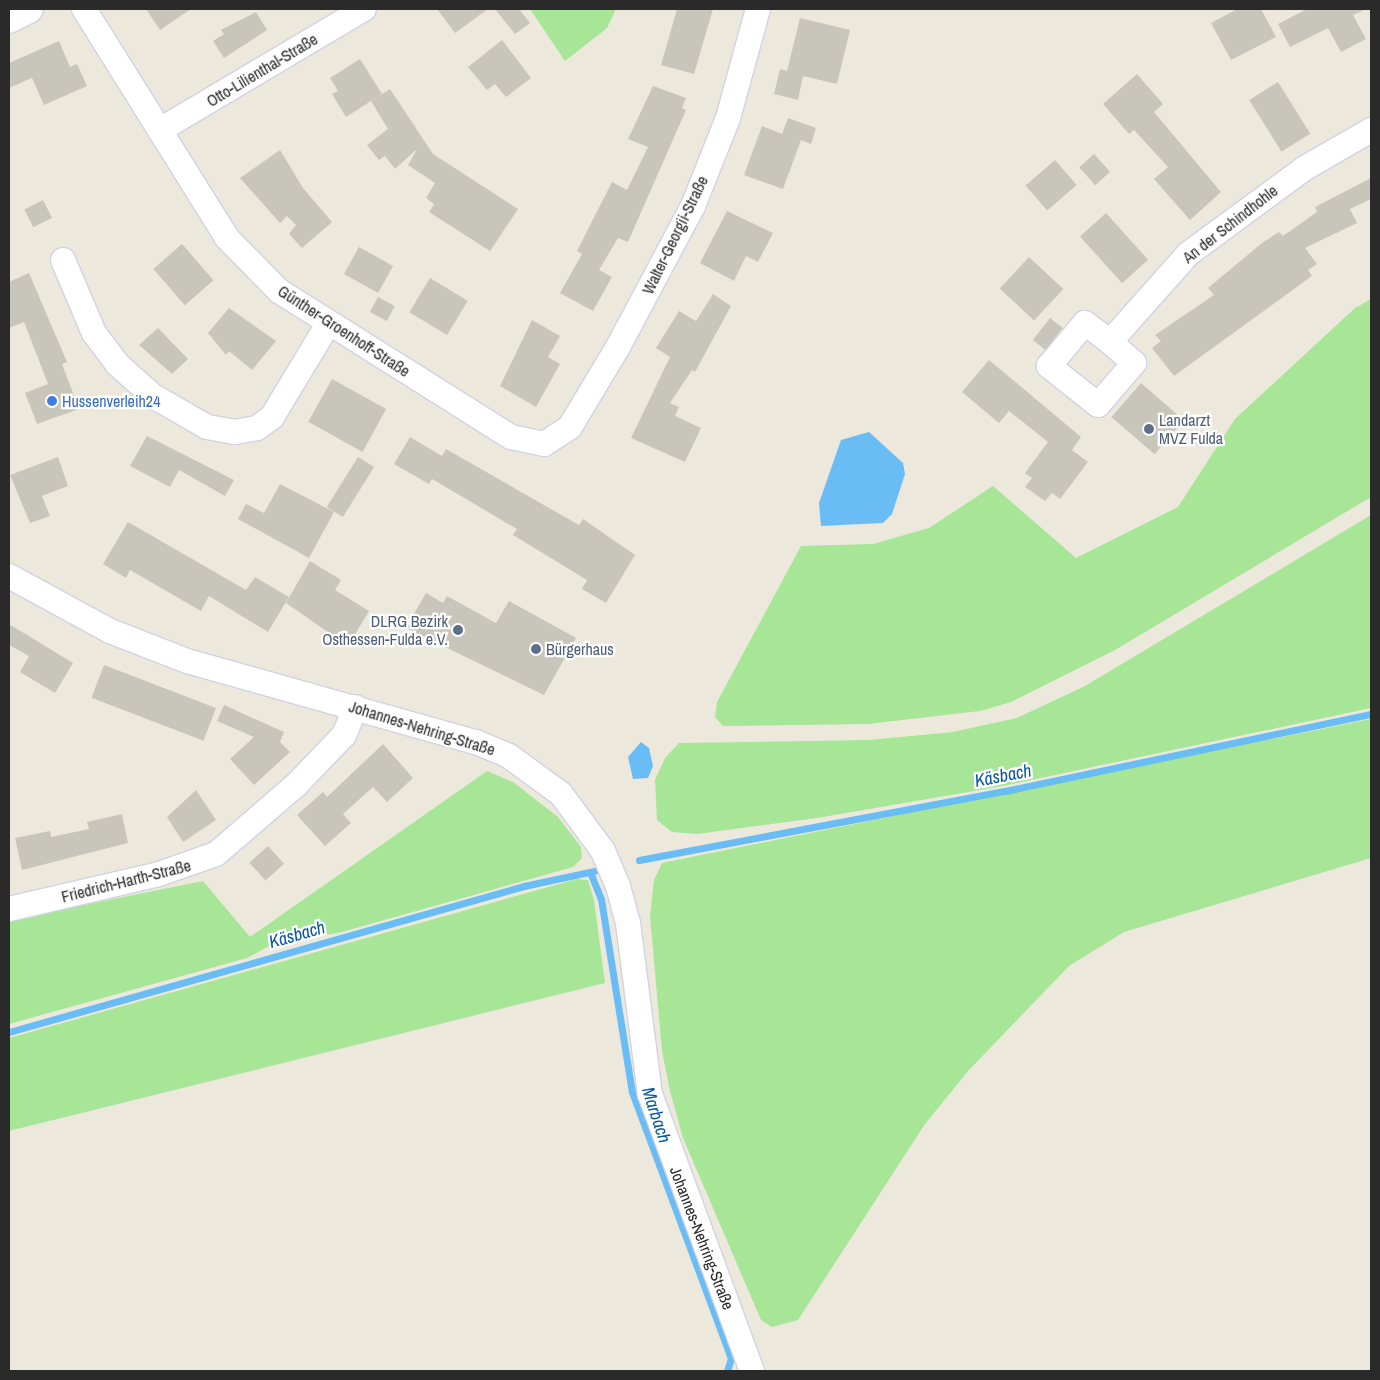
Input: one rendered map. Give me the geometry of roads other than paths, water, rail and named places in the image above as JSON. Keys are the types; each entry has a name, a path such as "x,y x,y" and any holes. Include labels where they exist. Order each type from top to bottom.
{"street":[{"path":"9,19 28,9"},
{"name":"Günther-Groenhoff-Straße","path":"84,9 227,238 279,291 328,324 512,437 534,444 553,440"},
{"name":"Otto-Lilienthal-Straße","path":"160,130 364,9"},
{"name":"Walter-Georgii-Straße","path":"553,440 570,427 619,345 693,206 728,118 758,9"},
{"name":"An der Schindhohle","path":"1110,342 1188,254 1305,168 1371,130"},
{"path":"63,260 94,333 117,364 153,396 207,427 235,432 257,428 272,417 328,324"},
{"name":"Johannes-Nehring-Straße","path":"9,576 110,630 187,660 476,742 509,756 561,794 603,851 628,923 650,1094 752,1371"},
{"name":"Friedrich-Harth-Straße","path":"9,909 159,874 216,854 331,749 344,735 356,707"}],"water":[{"path":"869,432 903,463 905,474 892,514 883,523 821,526 819,503 841,440"},
{"path":"641,742 649,748 653,766 648,778 633,779 628,757"}],"waterway":[{"name":"Käsbach","path":"639,860 1005,791 1371,714"},
{"name":"Käsbach","path":"9,1032 524,886 594,871"},
{"name":"Marbach","path":"590,872 601,899 632,1092 731,1358 727,1371"}],"place":[{"name":"Hussenverleih24","path":"52,401"},
{"name":"Landarzt MVZ Fulda","path":"1149,429"},
{"name":"DLRG Bezirk Osthessen-Fulda e.V.","path":"458,630"},
{"name":"Bürgerhaus","path":"536,649"}]}
